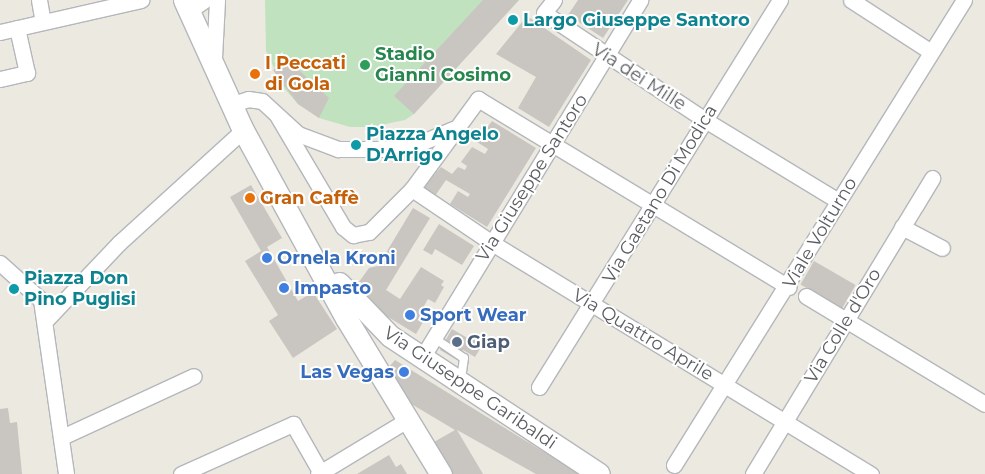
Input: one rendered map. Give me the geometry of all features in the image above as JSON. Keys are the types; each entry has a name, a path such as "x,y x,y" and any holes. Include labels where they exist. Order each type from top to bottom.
{"main road":[{"path":"193,4 214,70 243,130 367,352 441,474"},
{"name":"Via Giuseppe Garibaldi","path":"310,247 353,302 390,336 428,347 461,381 599,474"},
{"path":"367,352 390,336"}],"street":[{"path":"39,0 43,22"},
{"path":"0,32 140,0"},
{"path":"214,70 217,0"},
{"name":"Via dei Mille","path":"554,0 544,13 705,120 838,201"},
{"name":"Via Giuseppe Santoro","path":"428,347 640,0"},
{"name":"Via Gaetano Di Modica","path":"539,388 654,206 780,0"},
{"path":"851,0 931,52"},
{"name":"Viale Volturno","path":"674,465 723,384 788,287 838,201 964,0"},
{"path":"0,80 27,73 17,28"},
{"path":"230,105 255,99 317,144 362,151 418,144 457,127"},
{"path":"278,117 349,233 357,236 369,232 415,191 457,127 478,99 554,143 788,287"},
{"path":"45,321 119,243 243,130"},
{"name":"Via Colle d'Oro","path":"753,474 932,178"},
{"name":"Via Quattro Aprile","path":"415,191 492,243 871,474"},
{"path":"902,227 942,248"},
{"path":"0,263 41,300 66,474"},
{"path":"0,280 16,277"},
{"path":"806,296 985,404"},
{"path":"62,437 194,376"},
{"path":"181,474 293,424 320,474 407,420"}],"green space":[{"name":"Stadio Gianni Cosimo","path":"265,0 519,0 414,114 405,120 371,127 350,127 319,118 298,104 283,87 266,51"}],"building":[{"path":"483,0 519,0 414,114 394,96"},
{"path":"578,0 628,0 603,38 568,15"},
{"path":"527,16 591,60 549,127 518,108 536,77 496,54"},
{"path":"289,61 329,98 319,118 298,104 273,70"},
{"path":"492,121 536,148 487,227 450,204 458,191 468,197 470,194 446,180 435,196 423,188 441,167 452,174 458,167 465,170 467,166 461,162 472,147 485,154 488,149 477,142"},
{"path":"251,185 282,238 267,247 298,301 313,292 337,329 293,358 269,321 278,315 245,261 261,251 230,197"},
{"path":"413,208 430,218 386,290 400,299 421,267 444,281 441,285 444,287 435,303 428,299 424,306 430,310 416,334 365,303 356,286 369,268 378,266"},
{"path":"439,224 474,246 462,265 435,249 432,255 423,250"},
{"path":"814,261 856,285 842,308 800,284"},
{"path":"452,329 471,340 474,336 484,342 475,357 463,350 457,360 440,350"},
{"path":"395,360 580,474 536,474 457,430 483,474 453,474 434,442 455,430 408,402 389,367"},
{"path":"8,408 10,423 17,422 22,474 0,474 0,409"},
{"path":"389,455 396,467 401,464 407,474 357,474"}],"place":[{"name":"Largo Giuseppe Santoro","path":"513,20"},
{"name":"Stadio Gianni Cosimo","path":"365,65"},
{"name":"I Peccati di Gola","path":"255,74"},
{"name":"Piazza Angelo D'Arrigo","path":"356,145"},
{"name":"Gran Caffè","path":"250,198"},
{"name":"Ornela Kroni","path":"267,258"},
{"name":"Impasto","path":"284,288"},
{"name":"Piazza Don Pino Puglisi","path":"14,289"},
{"name":"Sport Wear","path":"410,315"},
{"name":"Giap","path":"457,342"},
{"name":"Las Vegas","path":"404,372"}]}
